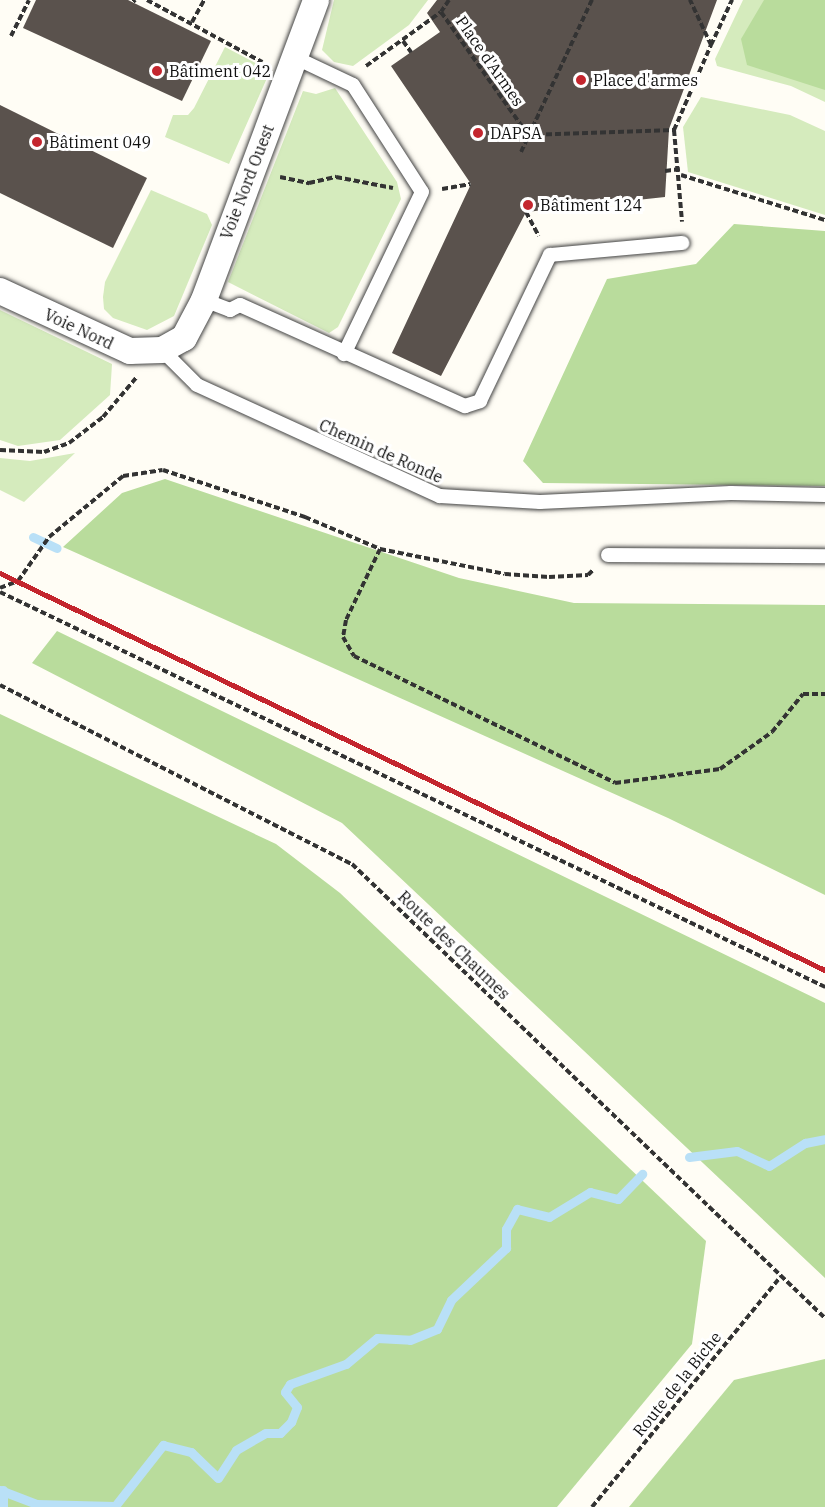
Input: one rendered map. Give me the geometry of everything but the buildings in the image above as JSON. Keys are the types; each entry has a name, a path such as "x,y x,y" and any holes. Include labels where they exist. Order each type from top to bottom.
{"street":[{"name":"Voie Nord Ouest","path":"162,350 191,331 204,300 284,63 316,0"},
{"name":"Voie Nord","path":"0,291 115,347 162,350"}],"lane":[{"path":"284,63 352,85 422,192 344,354"},
{"path":"204,300 230,310 240,305 344,354 465,406 480,401 550,255 682,243"},
{"name":"Chemin de Ronde","path":"162,350 197,386 440,496 540,502 731,493 825,495"},
{"path":"608,555 825,556"}],"path":[{"path":"11,36 29,0"},
{"path":"147,0 284,63"},
{"path":"192,22 204,0"},
{"name":"Place d'Armes","path":"449,0 441,12 528,135 592,0"},
{"path":"690,0 711,45"},
{"path":"682,243 681,175 674,130 732,0"},
{"path":"359,71 441,12"},
{"path":"403,41 411,52"},
{"path":"521,152 528,135 674,130"},
{"path":"665,171 680,169"},
{"path":"270,175 309,183 336,177 374,188 399,188"},
{"path":"681,175 825,220"},
{"path":"0,450 44,452 69,443 104,417 138,376 162,372 162,350"},
{"path":"0,590 18,581 49,537 123,476 163,470 305,517 380,549 505,574 549,577 588,575 608,555"},
{"path":"380,549 346,620 343,637 354,656 615,783 720,769 772,732 803,694 825,694"},
{"path":"0,590 825,987"},
{"name":"Route des Chaumes","path":"0,685 352,864 825,1318"},
{"name":"Route de la Biche","path":"592,1507 781,1276"}],"green space":[{"path":"334,0 428,0 409,25 353,66 334,62 322,50"},
{"path":"743,0 825,0 825,102 791,86 717,66 715,59"},
{"path":"764,0 825,0 825,90 747,65 741,39"},
{"path":"225,47 261,66 267,78 229,164 165,137 173,115 188,115 194,108"},
{"path":"335,88 397,182 401,199 338,327 329,333 228,282 303,91 316,94"},
{"path":"701,97 790,115 825,131 825,215 688,172 683,127"},
{"path":"151,190 207,214 212,225 174,316 147,330 113,318 104,309 103,297 105,282"},
{"path":"734,224 825,231 825,486 543,483 523,461 607,279 696,264"},
{"path":"0,310 112,364 110,395 60,440 18,446 0,440"},
{"path":"75,453 24,502 0,490 0,458 30,461"},
{"path":"165,479 459,578 574,603 825,605 825,895 668,818 63,547 122,493"},
{"path":"57,631 825,1003 825,1278 342,823 32,663"},
{"path":"0,714 276,844 340,893 706,1241 692,1344 557,1507 0,1507"},
{"path":"825,1359 825,1507 629,1507 734,1380"}],"waterway":[{"path":"33,537 57,548"},
{"path":"689,1157 737,1151 769,1166 805,1143 825,1139"},
{"path":"0,1490 36,1504 115,1506 163,1445 191,1452 218,1478 236,1450 266,1433 280,1433 291,1422 297,1407 285,1392 290,1384 346,1364 377,1338 410,1340 437,1329 451,1300 506,1248 506,1229 517,1209 549,1217 590,1192 618,1199 642,1174"},
{"path":"3,1490 3,1507"}],"railway":[{"path":"0,573 825,970"}],"place":[{"name":"Bâtiment 042","path":"157,71"},
{"name":"Place d'armes","path":"581,80"},
{"name":"DAPSA","path":"478,133"},
{"name":"Bâtiment 049","path":"37,142"},
{"name":"Bâtiment 124","path":"528,205"}]}
